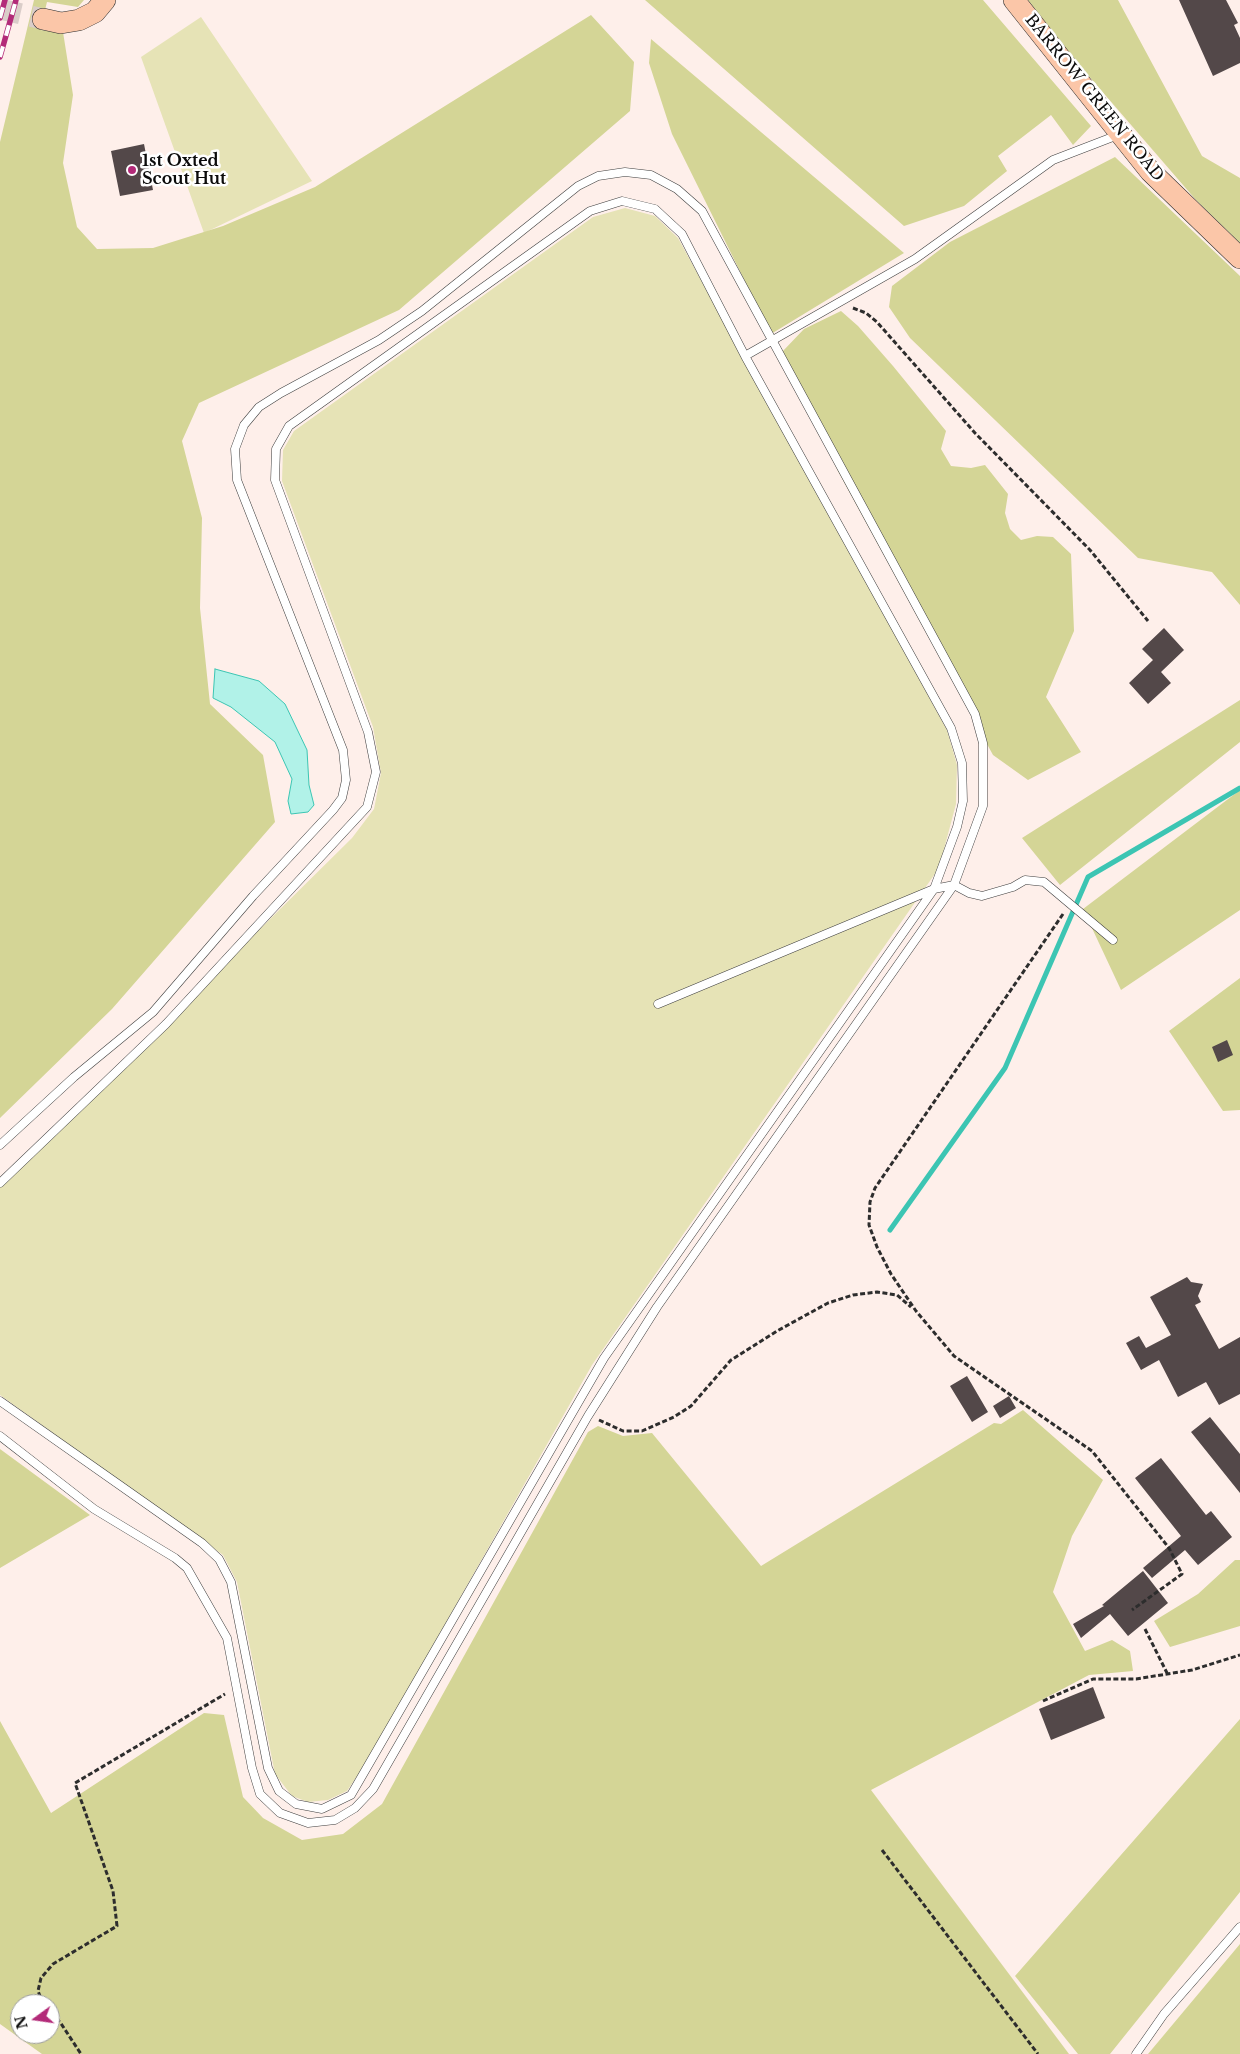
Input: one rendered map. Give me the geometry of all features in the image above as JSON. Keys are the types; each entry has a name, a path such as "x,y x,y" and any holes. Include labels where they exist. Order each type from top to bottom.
{"street":[{"path":"43,19 61,22 79,20 94,12 105,0"},
{"name":"BARROW GREEN ROAD","path":"1014,0 1150,171 1240,258"}],"lane":[{"path":"745,356 915,258 1053,160 1120,134"},
{"path":"0,1145 74,1078 153,1012 252,896 334,810 342,798 346,780 343,750 237,480 235,449 244,425 260,407 281,393 379,340 422,311 560,198 578,186 598,176 626,172 651,175 677,189 702,211 975,714 983,743 983,806 954,884 658,1307 588,1416 373,1789 355,1808 335,1820 308,1823 280,1813 260,1794 252,1768 227,1638 187,1568 175,1558 94,1509 0,1436"},
{"path":"0,1183 166,1024 367,807 376,772 368,732 275,480 276,449 289,426 590,211 622,201 655,209 682,234 745,356 951,728 962,764 963,801 958,827 934,889 604,1358 351,1795 322,1809 296,1804 279,1792 268,1768 231,1582 219,1559 202,1543 0,1401"},
{"path":"658,1004 934,889 954,884 969,894 982,896 1013,887 1025,880 1044,882 1113,940"},
{"path":"1136,2054 1164,2014 1240,1927"}],"path":[{"path":"832,306 850,307 866,313 876,322 976,433 1090,550 1148,621"},
{"path":"1070,903 875,1188 870,1202 869,1226 891,1274 916,1311 954,1356 1092,1452 1169,1548 1182,1574 1132,1610"},
{"path":"588,1416 623,1431 642,1431 674,1417 691,1406 731,1360 777,1331 828,1303 853,1295 877,1292 898,1295 916,1311"},
{"path":"1145,1629 1167,1673"},
{"path":"1043,1701 1093,1679 1136,1679 1192,1670 1240,1655"},
{"path":"39,1994 41,1978 53,1964 117,1926 113,1891 75,1783 237,1688"},
{"path":"882,1850 1038,2054"},
{"path":"60,2022 81,2054"}],"shaded area":[{"path":"201,17 312,181 204,233 141,57"},
{"path":"625,208 655,216 678,238 947,730 957,765 956,804 939,868 592,1365 368,1760 347,1791 328,1800 308,1802 292,1796 275,1774 237,1582 223,1555 0,1395 0,1186 352,838 374,809 381,773 373,727 282,481 283,450 294,431 593,217"}],"green space":[{"path":"34,0 84,0 78,7 47,2 40,30 63,32 73,95 63,163 77,227 97,249 153,248 223,226 315,187 591,15 634,62 630,111 399,310 199,403 182,441 202,518 200,608 210,704 263,755 275,822 112,1009 0,1118 0,142"},
{"path":"645,0 983,0 1091,126 1073,145 1051,115 998,156 1007,171 964,206 904,226"},
{"path":"1028,0 1118,0 1202,156 1240,178 1240,243 1196,200 1074,59"},
{"path":"651,39 904,253 771,334 672,134 649,63"},
{"path":"1115,157 1240,276 1240,605 1212,572 1138,558 910,338 889,307 892,286 950,242"},
{"path":"841,311 858,326 893,366 946,431 941,449 951,466 971,468 985,465 1008,494 1005,513 1010,529 1021,540 1037,536 1053,537 1071,554 1074,631 1046,697 1081,752 1028,780 993,755 838,471 782,352 804,329"},
{"path":"1240,700 1240,742 1060,885 1022,838"},
{"path":"1240,790 1240,910 1121,990 1083,909"},
{"path":"1240,978 1240,1110 1223,1111 1169,1031"},
{"path":"1023,1410 1103,1480 1072,1536 1053,1592 1085,1651 1112,1640 1130,1651 1133,1671 1089,1675 871,1790 1069,2054 42,2054 28,2044 60,2044 60,1994 10,1994 10,2031 0,2024 0,1721 51,1813 204,1713 224,1715 243,1797 263,1818 302,1840 343,1834 382,1804 588,1432 598,1426 623,1436 652,1433 761,1566 994,1423 1001,1424"},
{"path":"0,1449 90,1515 0,1568"},
{"path":"1235,1560 1240,1560 1240,1626 1170,1647 1154,1621 1198,1594"},
{"path":"1240,1719 1240,1892 1110,2054 1078,2054 1015,1976"},
{"path":"1240,1944 1240,2054 1148,2054"}],"water":[{"path":"215,669 259,681 285,704 307,750 309,785 314,805 308,812 291,814 288,801 292,779 275,742 231,707 213,698"}],"building":[{"path":"1179,0 1226,0 1238,23 1234,25 1240,38 1240,63 1213,76"},
{"name":"1st Oxted Scout Hut","path":"144,144 153,190 120,196 111,151"},
{"path":"1164,628 1184,650 1161,672 1171,683 1148,704 1129,683 1153,660 1142,649"},
{"path":"1227,1040 1233,1055 1218,1062 1212,1047"},
{"path":"1187,1277 1191,1282 1203,1284 1198,1296 1201,1302 1195,1305 1219,1349 1240,1337 1240,1394 1219,1405 1206,1382 1178,1397 1159,1360 1141,1370 1126,1343 1139,1336 1146,1348 1171,1335 1150,1297"},
{"path":"967,1376 988,1412 972,1422 950,1386"},
{"path":"1009,1396 1016,1408 1000,1418 993,1406"},
{"path":"1210,1417 1240,1454 1240,1493 1191,1432"},
{"path":"1161,1458 1206,1515 1211,1511 1232,1537 1198,1565 1185,1550 1152,1578 1143,1568 1181,1536 1135,1478"},
{"path":"1143,1571 1168,1603 1128,1636 1110,1614 1081,1638 1073,1624 1104,1606 1102,1605"},
{"path":"1093,1687 1105,1718 1051,1740 1039,1709"}],"waterway":[{"path":"890,1230 1005,1068 1088,877 1240,788"}],"tunnel":[{"path":"0,9 43,19"}],"railway":[{"path":"0,18 5,0"},
{"path":"0,57 16,0"}],"place":[{"name":"1st Oxted Scout Hut","path":"132,170"}]}
